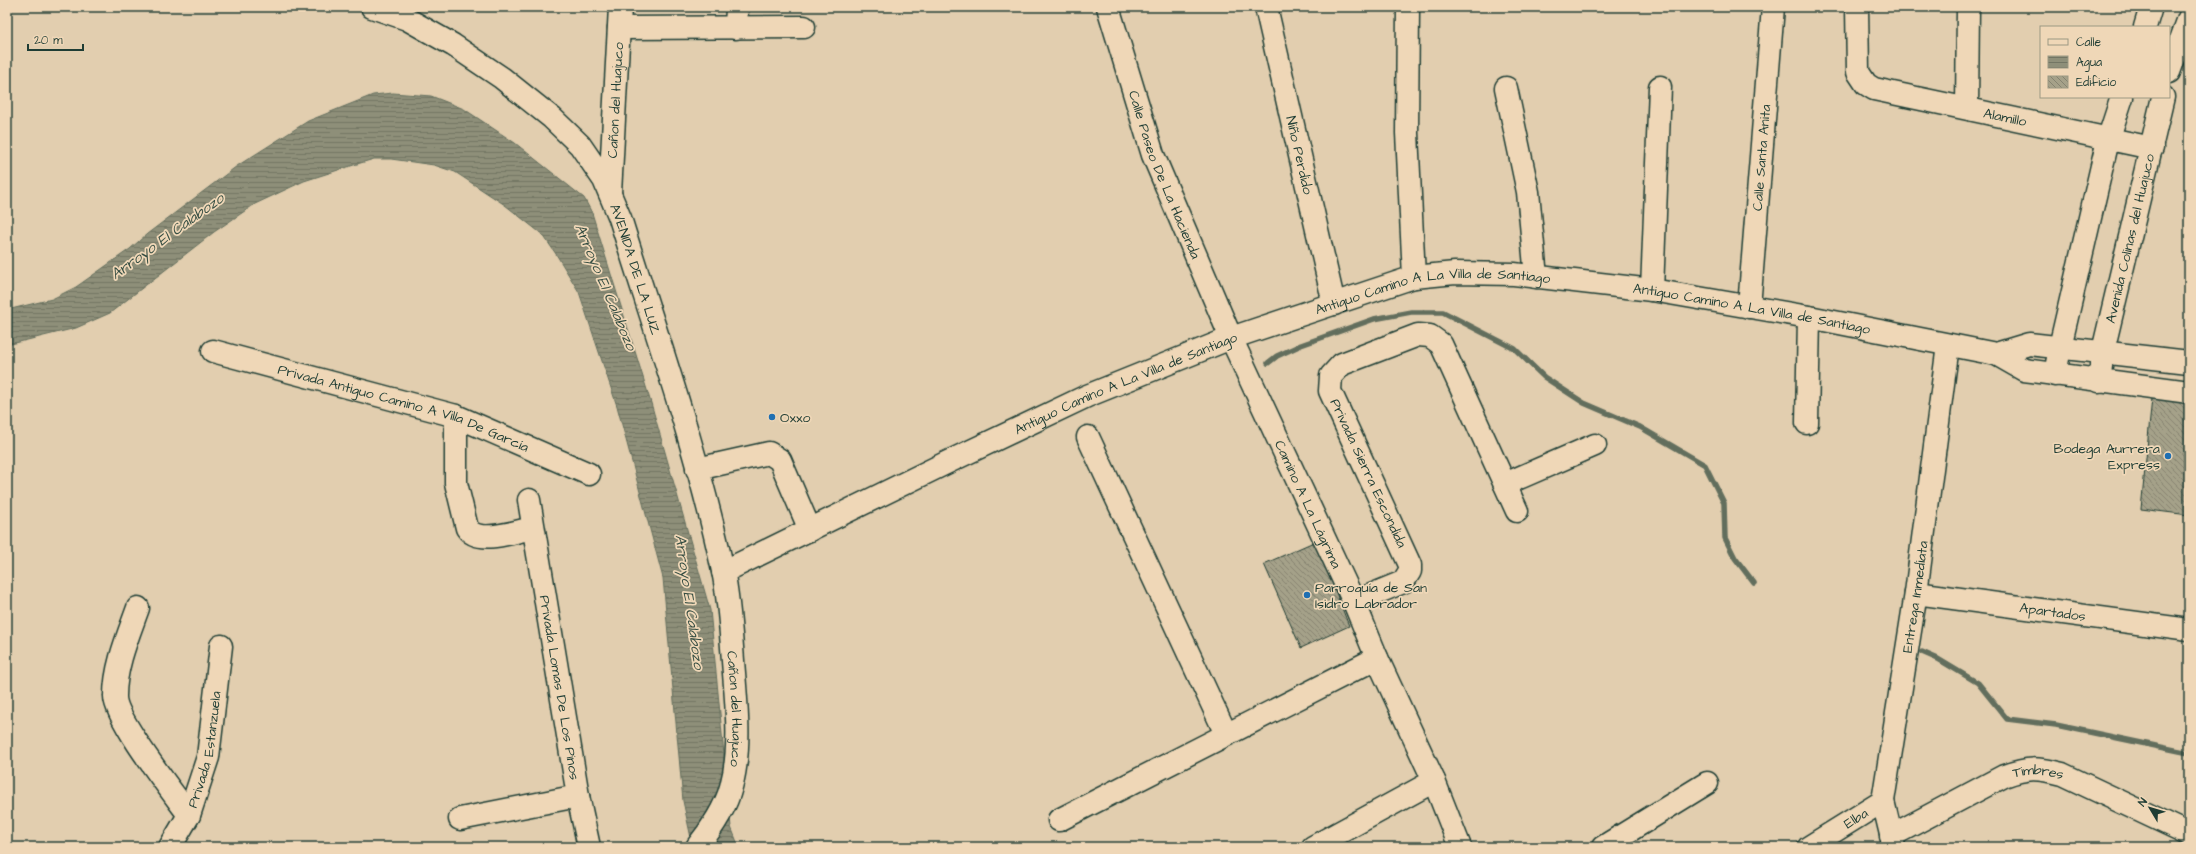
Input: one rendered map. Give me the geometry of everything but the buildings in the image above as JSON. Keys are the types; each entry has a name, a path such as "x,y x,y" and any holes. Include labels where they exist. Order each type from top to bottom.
{"street":[{"name":"AVENIDA DE LA LUZ","path":"372,7 401,13 502,78 552,118 580,146 604,180 620,218 697,470 724,572 729,608"},
{"name":"Calle Paseo De La Hacienda","path":"1108,7 1153,156 1231,338"},
{"name":"Niño Perdido","path":"1266,7 1334,304"},
{"path":"1408,7 1407,133 1414,277"},
{"name":"Calle Santa Anita","path":"1749,307 1773,7"},
{"name":"Alamillo","path":"1857,7 1856,64 1862,78 1874,89 1968,108 2108,140 2152,148"},
{"path":"1968,7 1968,108"},
{"path":"2145,26 2151,7"},
{"path":"620,17 737,17 804,27"},
{"name":"Cañon del Huajuco","path":"610,193 620,17"},
{"path":"2170,69 2189,18"},
{"path":"1652,290 1660,87"},
{"path":"1506,88 1528,192 1536,277"},
{"path":"2055,375 2060,347 2108,140 2122,98"},
{"name":"Avenida Colinas del Huajuco","path":"2098,380 2103,351 2163,98"},
{"name":"Antiguo Camino A La Villa de Santiago","path":"724,572 948,462 1088,396 1231,338 1414,277 1483,272 1536,277 1652,290 1809,317 1996,354 2029,344 2103,351 2189,362"},
{"path":"1807,423 1809,317"},
{"name":"Privada Sierra Escondida","path":"1354,602 1403,582 1410,571 1410,565 1330,391 1331,376 1342,364 1418,335 1430,336 1441,344 1517,511"},
{"name":"Camino A La Lágrima","path":"1231,338 1354,602 1377,658 1434,782 1460,847"},
{"name":"Entrega Inmediata","path":"1893,842 1883,801 1916,593 1948,345"},
{"name":"Privada Antiguo Camino A Villa De García","path":"213,351 456,416 589,474"},
{"path":"1996,354 2024,370 2189,392"},
{"path":"456,416 456,483 466,528 470,534 482,537 532,528"},
{"path":"1088,437 1226,734"},
{"path":"1506,484 1595,445"},
{"path":"697,470 769,453 774,455 780,460 810,530"},
{"name":"Privada Lomas De Los Pinos","path":"529,500 532,528 578,796 589,847"},
{"name":"Apartados","path":"1916,593 2189,630"},
{"path":"138,608 118,667 114,698 127,727 189,815"},
{"name":"Cañon del Huajuco","path":"697,847 717,817 731,788 736,754 736,696 729,608"},
{"name":"Privada Estanzuela","path":"170,847 189,815 208,757 221,646"},
{"path":"1059,820 1377,658"},
{"name":"Timbres","path":"1893,842 2004,776 2024,769 2042,769 2062,774 2189,834"},
{"path":"1313,847 1434,782"},
{"path":"1603,847 1707,783"},
{"path":"460,819 578,796"},
{"name":"Elba","path":"1809,847 1883,801"}],"water":[{"name":"Arroyo El Calabozo","path":"393,93 431,96 464,109 515,143 584,198 592,213 651,403 710,610 731,827 739,847 693,847 683,801 663,578 617,406 579,292 543,235 505,205 455,172 434,165 391,159 374,159 304,181 255,204 214,232 110,313 76,328 7,345 7,310 52,299 76,287 130,249 147,234 237,166 308,121 373,95"}],"waterway":[{"path":"1268,363 1277,356 1301,345 1374,319 1411,312 1443,312 1515,349 1544,377 1584,403 1640,427 1705,465 1724,503 1725,538 1735,558 1754,583"},
{"path":"1922,652 1938,659 1978,683 2007,719 2056,725 2189,753"}],"place":[{"name":"Oxxo","path":"772,417"},
{"name":"Bodega Aurrera Express","path":"2168,456"},
{"name":"Parroquía de San Isidro Labrador","path":"1307,595"}]}
